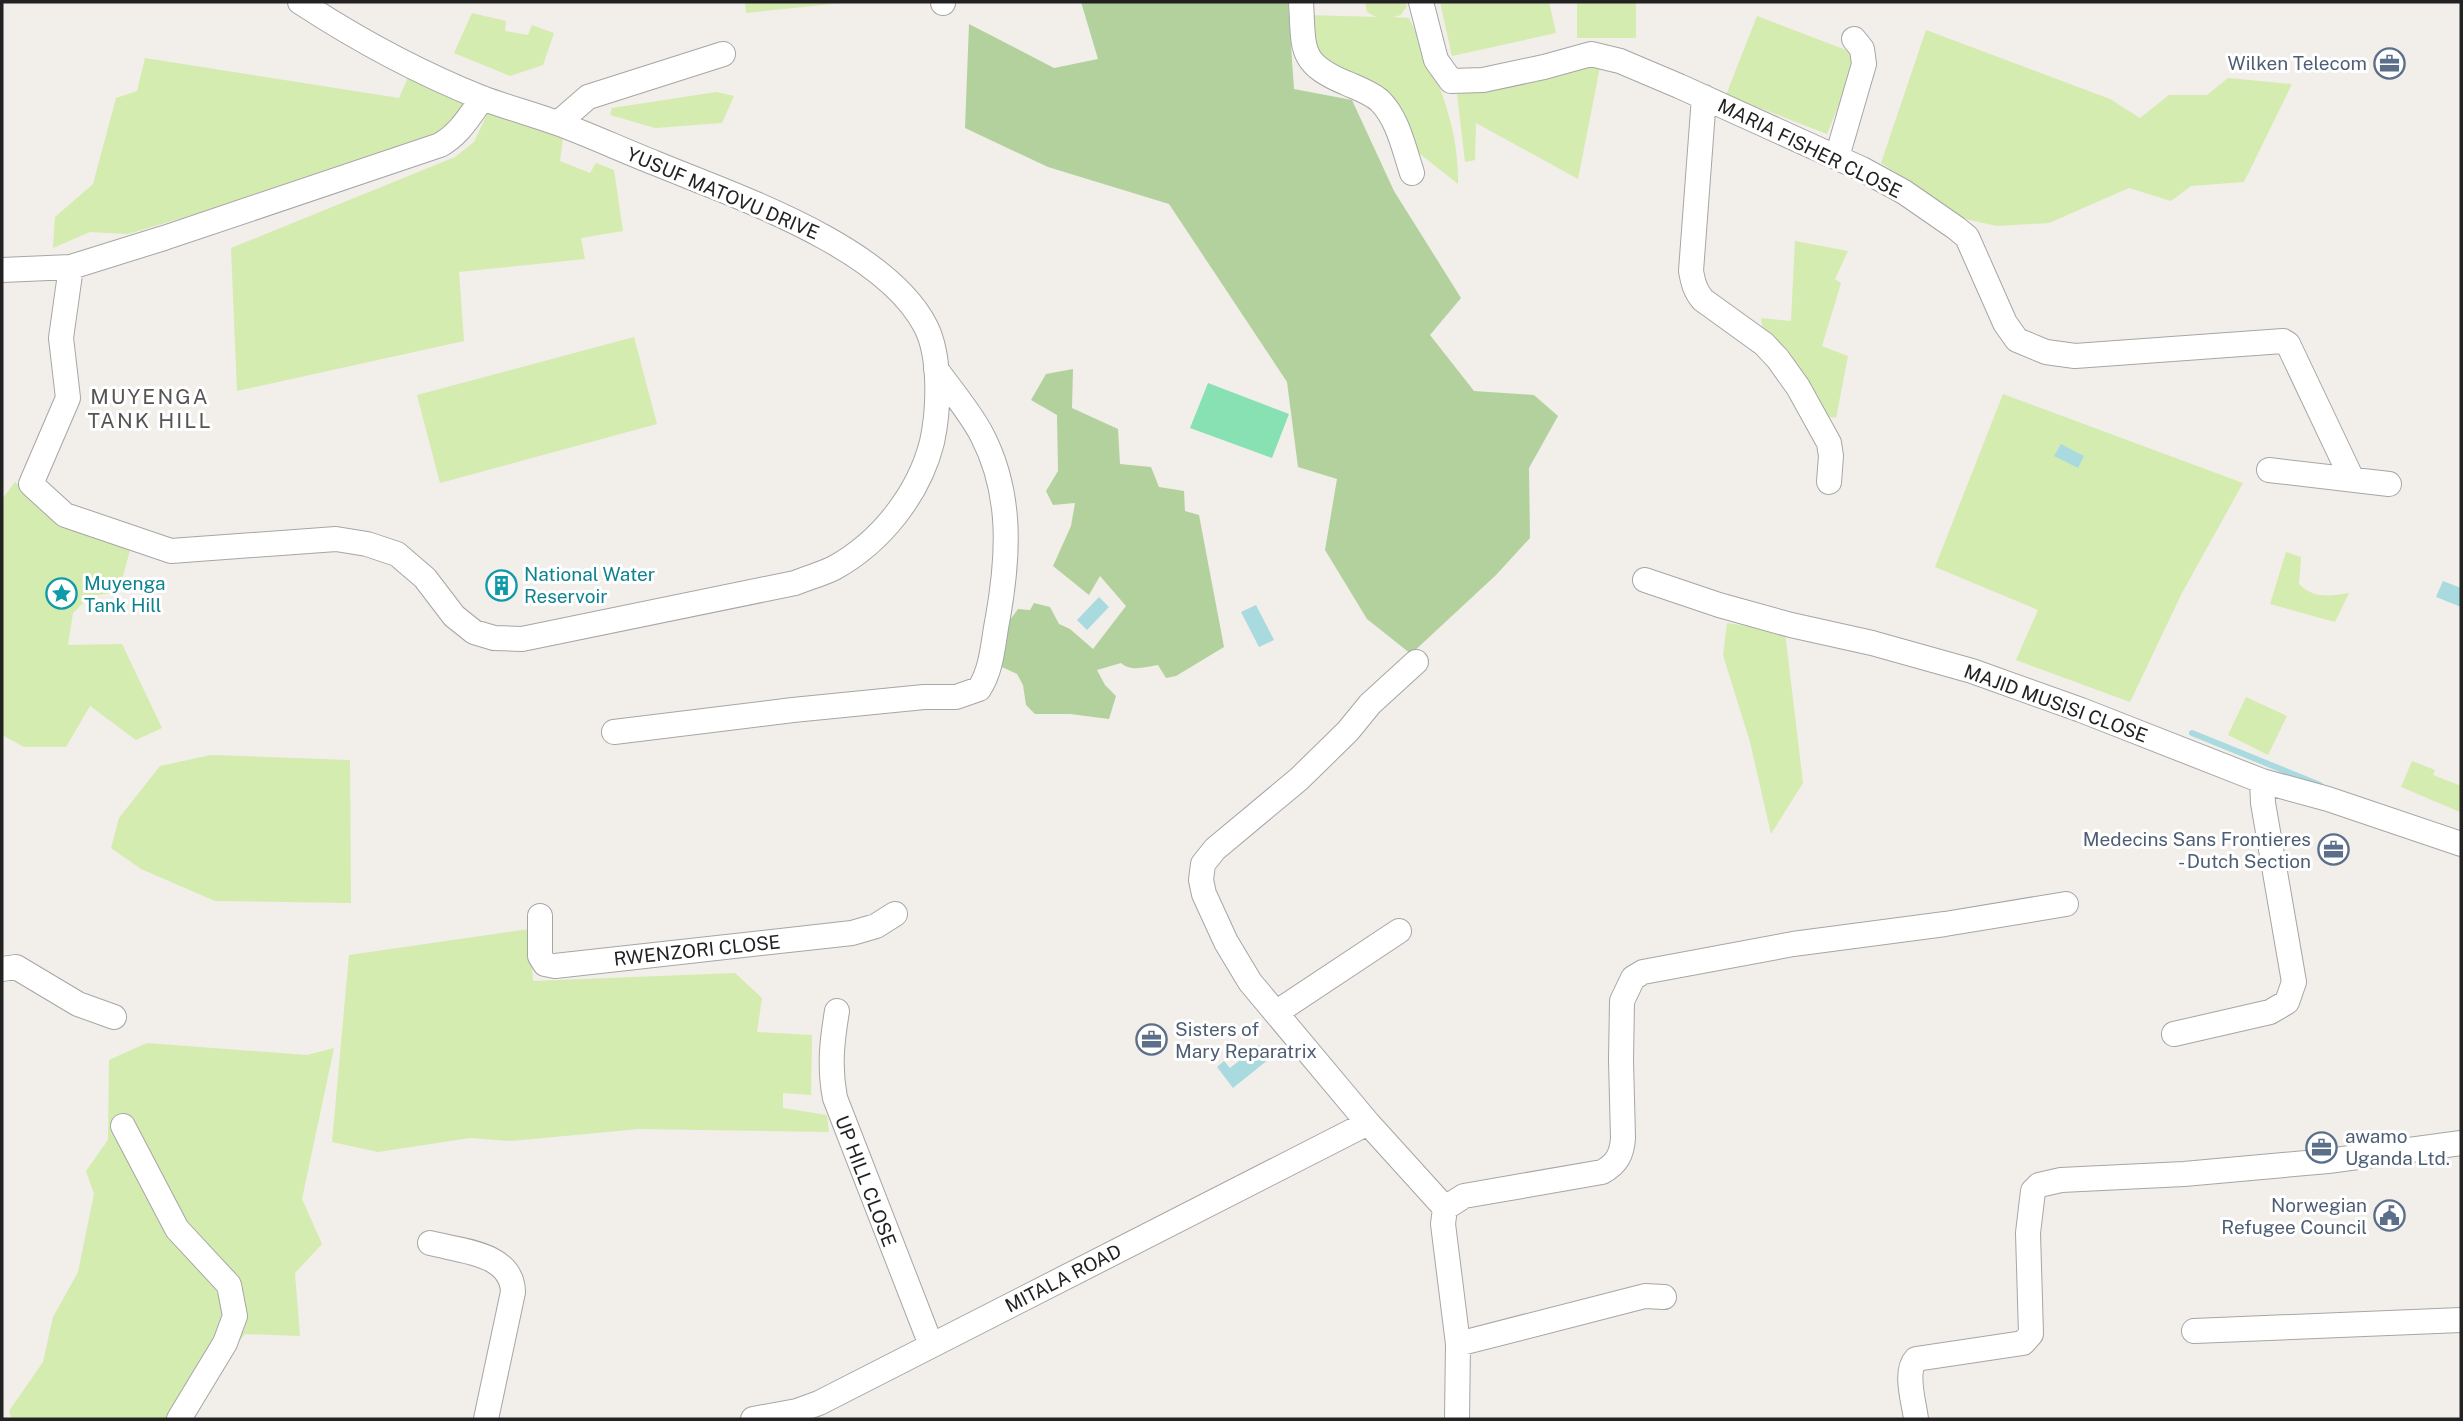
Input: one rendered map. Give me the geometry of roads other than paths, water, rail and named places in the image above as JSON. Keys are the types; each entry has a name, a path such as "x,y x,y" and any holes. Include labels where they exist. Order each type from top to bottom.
{"street":[{"name":"YUSUF MATOVU DRIVE","path":"71,267 61,338 68,398 31,484 65,515 171,551 336,539 368,544 397,554 425,578 454,616 474,632 494,638 522,639 794,583 834,568 865,546 891,520 921,476 933,434 936,369 926,327 890,283 818,233 737,196 558,123 484,98 380,52 300,2"},
{"path":"1301,2 1304,43 1308,56 1322,73 1368,92 1387,110 1394,121 1412,173"},
{"name":"MARIA FISHER CLOSE","path":"1421,2 1436,60 1451,81 1483,80 1591,54 1620,61 1837,158 1903,192 1967,237 2005,323 2017,340 2027,346 2075,356 2283,341 2288,344 2352,479"},
{"path":"1837,158 1864,64 1862,49 1854,39"},
{"path":"558,123 588,97 723,54"},
{"path":"1704,97 1691,271 1696,292 1703,300 1764,344 1787,370 1829,443 1829,482"},
{"path":"2,270 71,267 440,145 454,137 484,98"},
{"path":"614,732 820,707 924,697 956,697 979,688 989,667 1006,567 1004,499 995,462 981,433 936,369"},
{"path":"2269,470 2389,484"},
{"name":"MAJID MUSISI CLOSE","path":"1645,580 1719,605 1972,671 2081,710 2262,781 2328,799 2461,844"},
{"path":"1416,662 1370,704 1348,731 1306,772 1215,849 1203,864 1201,880 1204,894 1234,959 1250,982 1368,1123 1445,1208 1443,1224 1458,1344 1457,1419"},
{"path":"2174,1034 2270,1012 2287,1002 2294,982 2263,803 2262,781"},
{"path":"1445,1208 1464,1196 1602,1172 1613,1166 1622,1148 1623,1138 1622,1001 1633,978 1643,972 1793,944 1944,924 2066,904"},
{"name":"RWENZORI CLOSE","path":"540,916 540,956 545,964 555,966 852,933 876,926 895,914"},
{"path":"1277,1012 1399,931"},
{"path":"2,969 16,967 78,1004 114,1017"},
{"name":"UP HILL CLOSE","path":"837,1010 830,1050 830,1076 835,1098 931,1345"},
{"name":"MITALA ROAD","path":"752,1419 810,1413 931,1345 1368,1123"},
{"path":"123,1126 177,1229 229,1285 235,1316 225,1343 179,1419"},
{"path":"1916,1419 1910,1370 1916,1359 2023,1343 2029,1338 2028,1233 2034,1191 2039,1185 2061,1180 2328,1161 2461,1143"},
{"path":"430,1243 490,1258 508,1272 513,1281 513,1292 486,1419"},
{"path":"1458,1344 1645,1296 1664,1297"},
{"path":"2194,1331 2461,1320"}],"water":[{"path":"2061,444 2084,456 2078,468 2054,456"},
{"path":"2443,581 2461,588 2461,607 2436,597"},
{"path":"1099,597 1109,607 1087,630 1077,620"},
{"path":"1256,605 1274,640 1259,647 1241,612"},
{"path":"1259,1045 1269,1059 1233,1088 1217,1067 1224,1061 1230,1068"}],"waterway":[{"path":"2192,733 2320,785"}],"place":[{"name":"Wilken Telecom","path":"2390,63"},
{"name":"National Water Reservoir","path":"501,585"},
{"name":"Muyenga Tank Hill","path":"61,594"},
{"name":"Medecins Sans Frontieres - Dutch Section","path":"2334,850"},
{"name":"Sisters of Mary Reparatrix","path":"1152,1040"},
{"name":"awamo Uganda Ltd.","path":"2322,1147"},
{"name":"Norwegian Refugee Council","path":"2390,1216"}],"district":[{"name":"MUYENGA TANK HILL","path":"150,408"}]}
